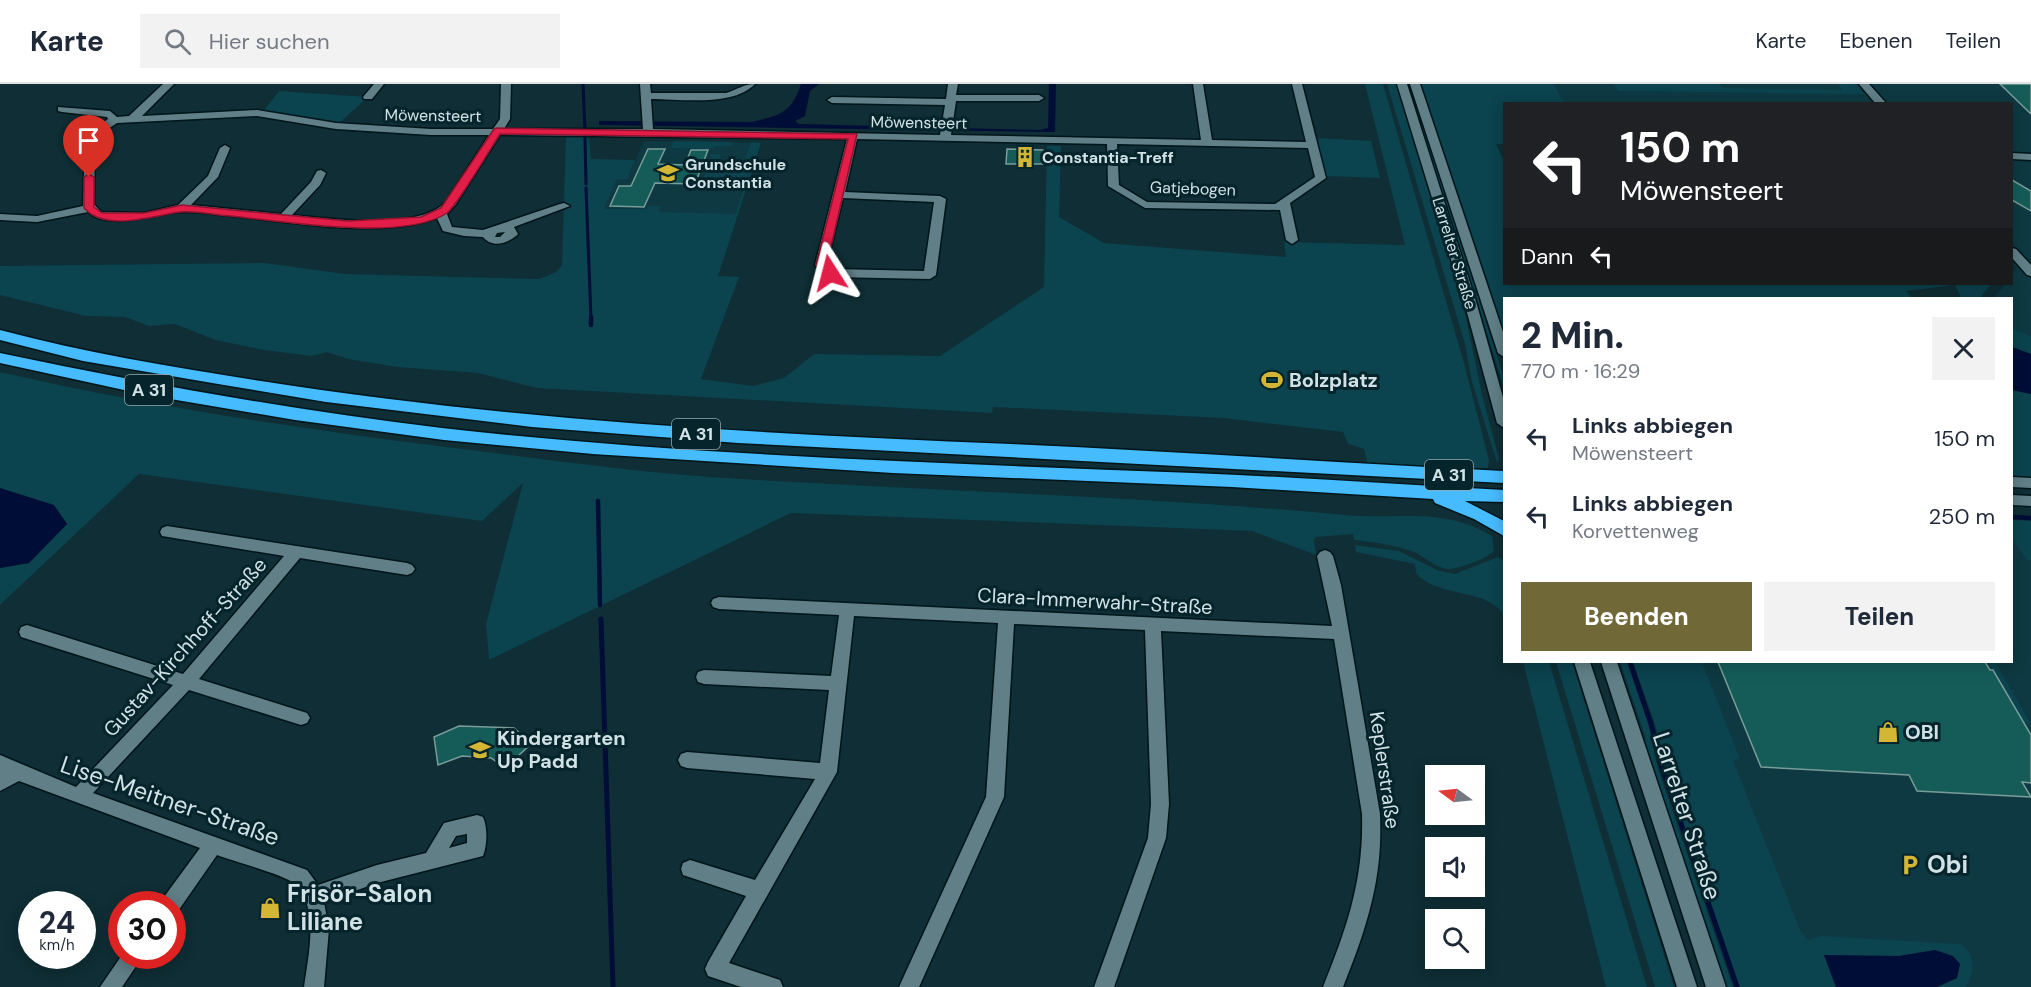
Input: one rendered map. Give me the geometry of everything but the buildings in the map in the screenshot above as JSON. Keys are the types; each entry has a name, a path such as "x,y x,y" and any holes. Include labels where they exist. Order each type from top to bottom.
{"highway":[{"name":"A 31","path":"0,335 116,361 308,394 481,416 592,427 874,445 1153,456 1355,471 1503,477"},
{"name":"A 31","path":"0,358 213,402 427,432 671,455 1040,474 1198,479 1431,494"},
{"path":"1431,494 1503,496"},
{"path":"1431,494 1480,514 1503,529"}],"street":[{"path":"134,118 169,84"},
{"path":"368,97 379,84"},
{"path":"89,208 96,214 104,216 144,216 182,208 348,224 412,222 441,213 450,204 506,116 506,84"},
{"path":"645,84 647,127"},
{"path":"646,96 726,96 738,93 750,84"},
{"path":"946,132 953,84"},
{"path":"1198,84 1207,142"},
{"path":"1297,84 1314,145"},
{"name":"Larrelter Straße","path":"1402,84 1471,305 1503,419"},
{"name":"Larrelter Straße","path":"1415,84 1503,350"},
{"path":"1864,84 1880,102"},
{"path":"832,100 1039,99"},
{"name":"Möwensteert","path":"62,109 110,114 114,120 257,113 361,129 497,131 647,127 853,136 946,132 1112,140 1314,145"},
{"path":"89,208 90,141 95,133 114,120"},
{"path":"841,195 940,199 930,275 830,273 821,265 841,195 853,136"},
{"name":"Gatjebogen","path":"1112,140 1114,186 1145,205 1277,207 1321,178 1314,145"},
{"path":"182,208 213,177 225,148"},
{"path":"2013,156 2031,157"},
{"path":"284,217 316,183 321,173"},
{"path":"1284,202 1292,240"},
{"path":"441,213 447,229 473,234 495,230 564,206"},
{"path":"0,217 37,219 89,208"},
{"path":"2013,253 2031,272"},
{"path":"2013,482 2031,483"},
{"path":"2013,500 2031,501"},
{"name":"Gustav-Kirchhoff-Straße","path":"167,532 407,569"},
{"name":"Gustav-Kirchhoff-Straße","path":"79,796 187,680 297,552"},
{"name":"Keplerstraße","path":"1325,556 1329,565 1371,814 1373,845 1372,864 1361,919 1333,987"},
{"name":"Clara-Immerwahr-Straße","path":"719,603 838,608 847,611 1340,633"},
{"path":"773,987 715,969 828,772 847,611"},
{"path":"909,987 995,797 1006,618"},
{"path":"1104,987 1157,838 1160,804 1153,624"},
{"path":"27,632 187,680 301,718"},
{"path":"1581,663 1687,987"},
{"name":"Larrelter Straße","path":"1609,663 1716,987"},
{"path":"704,677 838,683"},
{"path":"687,760 828,772"},
{"name":"Lise-Meitner-Straße","path":"0,763 16,772 79,796 294,872 306,882 314,896"},
{"path":"0,783 16,772"},
{"path":"180,891 214,844"},
{"path":"314,987 319,928 314,896 342,884 433,859"},
{"path":"690,869 760,891"},
{"path":"110,987 124,969"}],"shaded area":[{"path":"1365,84 1383,84 1464,363 1489,460 1488,468 1368,466 1364,449 1348,444 1343,432 1223,418 993,407 992,413 537,388 478,373 397,367 348,359 327,352 312,356 264,350 215,340 175,324 149,326 125,317 86,316 0,295 0,266 265,263 345,274 539,279 556,272 562,265 566,137 562,132 588,132 591,159 635,160 627,179 617,179 604,209 646,209 648,206 661,206 659,212 736,214 744,188 735,188 735,185 730,185 730,182 718,182 717,185 701,187 711,154 721,154 716,170 741,170 751,142 761,143 718,276 739,277 701,379 753,386 784,378 814,354 940,356 1044,287 1047,146 1061,146 1059,217 1104,243 1286,257 1284,242 1405,245"},
{"path":"1387,84 1397,84 1461,294 1482,395 1499,459 1497,463 1472,382 1465,344"},
{"path":"1421,84 1554,84 1563,102 1503,102 1503,144 1496,144 1503,160 1503,285 1955,285 1906,291 1911,297 1503,297 1503,331"},
{"path":"1554,84 2031,84 2031,336 2013,328 2013,297 1995,297 2004,285 2013,285 2013,274 2016,269 2013,264 2013,102 1563,102"},
{"path":"1613,84 1720,84 1723,88 1842,90 1838,84 1855,84 1864,94 1618,91"},
{"path":"279,91 368,97 336,126 262,113"},
{"path":"1420,124 1423,124 1503,375 1503,384"},
{"path":"1318,138 1371,141 1380,178 1324,176"},
{"path":"644,141 761,143 718,276 594,273 591,159 635,160"},
{"path":"674,141 733,142 732,146 714,146 713,149 671,148"},
{"path":"1955,285 1990,285 1981,297 1961,297"},
{"path":"2013,328 2031,336 2031,354 2013,347"},
{"path":"0,372 173,407 288,426 649,472 790,482 1107,498 1345,515 1438,517 1474,527 1492,536 1494,551 1472,563 1447,569 1414,552 1384,544 1354,540 1353,534 1317,537 1314,539 1316,555 1252,531 791,513 489,660 486,624 523,483 482,521 139,474 0,605 0,568 29,563 67,524 54,506 0,488"},
{"path":"2013,390 2031,394 2031,477 2013,476"},
{"path":"2013,520 2031,521 2031,987 1754,987 1638,663 2013,663"},
{"path":"2013,520 2031,521 2031,560 2027,560 2013,540"},
{"path":"1355,545 1399,551 1437,570 1455,574 1498,557 1503,560 1503,614 1486,600 1436,587 1425,581 1416,573 1415,564 1356,552"},
{"path":"1523,663 1549,663 1647,987 1606,987"},
{"path":"1556,663 1572,663 1674,987 1655,987"},
{"path":"1620,663 1627,663 1649,725 1657,766 1733,987 1724,987 1650,766 1645,736"},
{"path":"1633,663 1702,663 1740,759 1733,760 1800,930 1808,940 1821,936 1960,944 1969,953 1972,964 1971,976 1966,987 1937,987 1957,978 1935,950 1899,956 1824,955 1836,987 1740,987 1672,791 1655,724"},
{"path":"1989,663 1996,663 2031,724 2024,723"}],"water":[{"path":"801,84 819,84 810,91 805,116 795,121 799,124 1040,130 1048,128 1049,84 1056,84 1055,132 599,125 599,121 751,122 783,112 793,101"},
{"path":"2013,347 2031,354 2031,394 2013,390"},
{"path":"0,488 54,505 67,524 29,563 0,568"},
{"path":"1935,950 1953,956 1960,964 1957,978 1937,987 1836,987 1824,955 1899,956"}],"waterway":[{"path":"583,84 585,130"},
{"path":"585,138 586,184"},
{"path":"586,188 591,319"},
{"path":"591,319 591,325"},
{"path":"598,501 600,605"},
{"path":"2013,517 2031,518"},
{"path":"601,619 613,987"},
{"path":"1630,663 1652,727 1660,762 1737,987"}],"place":[{"name":"Constantia-Treff","path":"1025,157"},
{"name":"Grundschule Constantia","path":"668,173"},
{"name":"Bolzplatz","path":"1272,380"},
{"name":"OBI","path":"1888,732"},
{"name":"Kindergarten Up Padd","path":"480,750"},
{"name":"Obi","path":"1910,865"},
{"name":"Frisör-Salon Liliane","path":"270,908"}],"route":[{"path":"89,177 88,205 92,212 100,216 144,216 182,208 348,224 397,223 423,220 438,215 444,210 465,182 497,131 853,136 841,195 821,265 830,273"}]}
